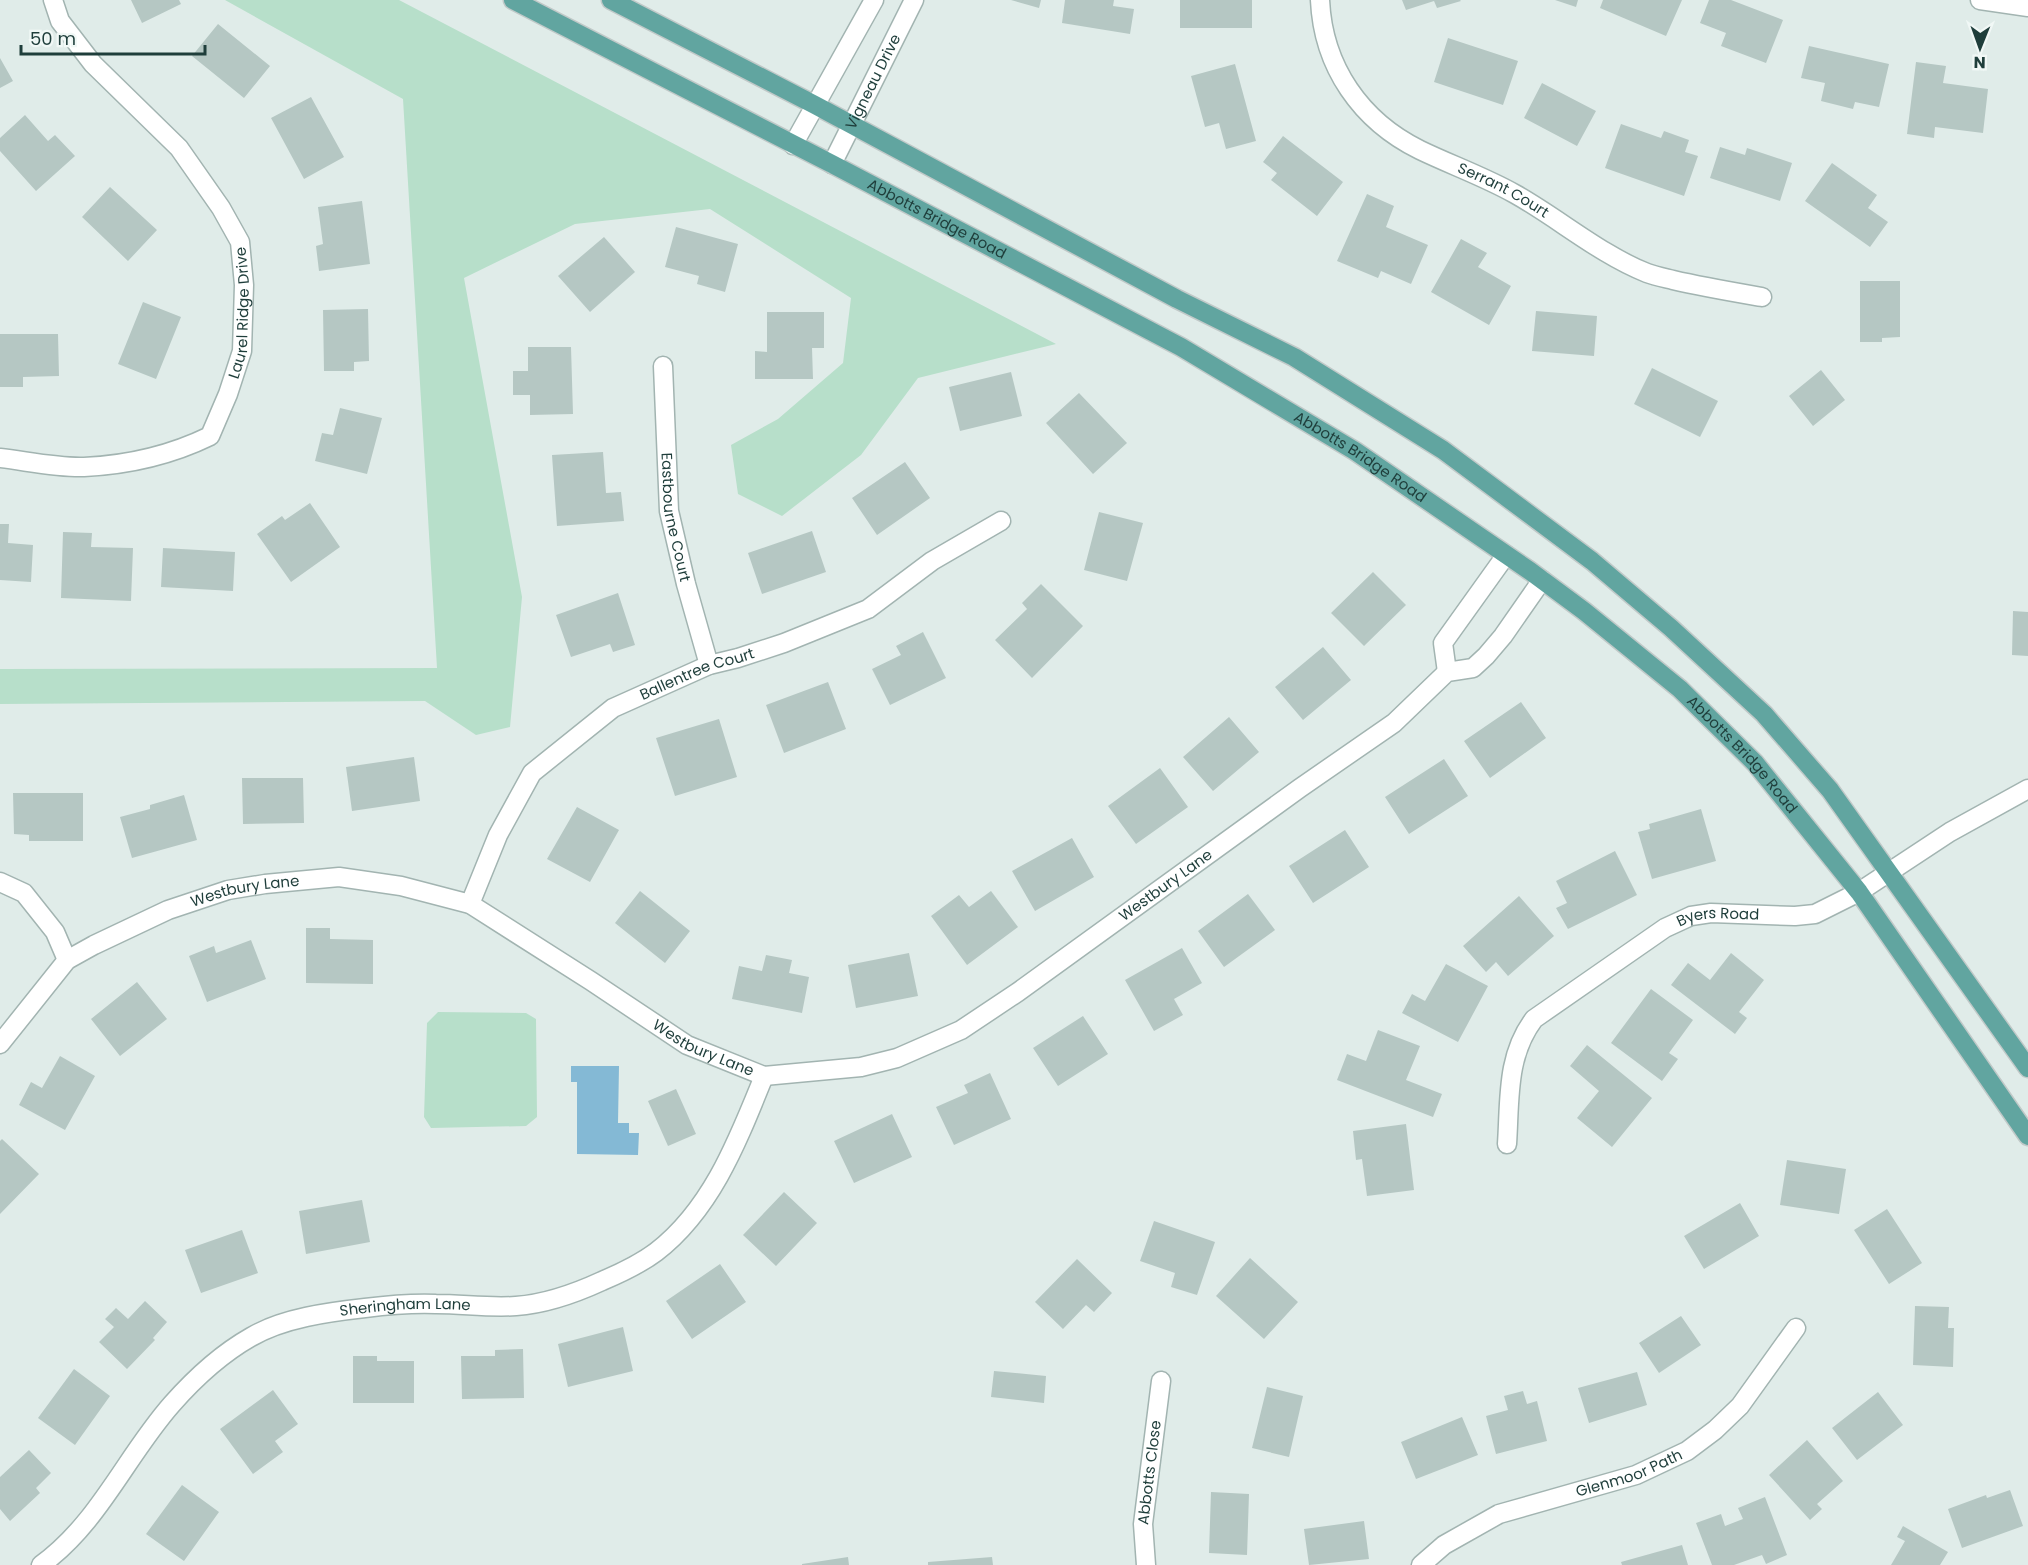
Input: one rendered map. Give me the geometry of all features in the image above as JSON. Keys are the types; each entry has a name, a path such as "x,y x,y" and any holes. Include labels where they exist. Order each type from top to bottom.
{"main road":[{"name":"Abbotts Bridge Road","path":"513,0 832,164 1201,359 1355,451 1584,611 1680,689 1755,763 1858,892 2028,1136"},
{"path":"611,0 815,105 1177,299 1294,357 1443,450 1592,561 1671,628 1764,714 1830,790 2028,1068"}],"street":[{"name":"Laurel Ridge Drive","path":"0,458 82,467 141,460 182,450 210,436 228,394 242,351 244,285 240,242 221,208 179,148 93,64 60,21 53,0"},
{"path":"793,145 874,0"},
{"name":"Vigneau Drive","path":"832,164 914,0"},
{"name":"Serrant Court","path":"1320,0 1321,22 1331,58 1350,92 1379,125 1418,149 1514,193 1605,250 1647,273 1693,285 1762,297"},
{"path":"1980,0 2028,8"},
{"name":"Eastbourne Court","path":"663,366 669,511 686,584 709,665"},
{"name":"Ballentree Court","path":"470,904 498,835 532,773 613,708 709,665 784,643 868,609 932,561 1001,521"},
{"path":"1506,555 1443,643 1447,672 1473,668 1486,656 1503,636 1542,580"},
{"name":"Westbury Lane","path":"0,1044 67,960 168,910 228,890 339,877 400,886 470,904 687,1045 764,1076 861,1067 897,1058 961,1030 1018,993 1300,788 1394,723 1447,672"},
{"name":"Byers Road","path":"1507,1144 1512,1064 1518,1044 1534,1019 1665,928 1691,916 1721,913 1796,916 1815,914 1858,892 1950,832 2028,789"},
{"path":"0,882 24,893 55,932 67,960"},
{"name":"Sheringham Lane","path":"41,1565 59,1552 84,1526 171,1405 223,1355 253,1335 324,1312 400,1304 519,1306 555,1299 623,1272 656,1252 683,1227 706,1198 737,1143 764,1076"},
{"name":"Glenmoor Path","path":"1421,1565 1444,1545 1499,1514 1636,1475 1687,1451 1715,1430 1740,1406 1796,1328"},
{"name":"Abbotts Close","path":"1146,1565 1143,1524 1161,1381"}],"green space":[{"path":"225,0 399,0 1056,344 918,378 861,455 782,516 738,494 731,445 778,419 843,363 851,298 710,209 575,224 464,278 522,597 510,727 476,735 425,701 0,704 0,669 437,668 403,99"},
{"path":"438,1012 526,1013 536,1019 537,1117 526,1126 431,1128 424,1117 427,1023"}],"water":[{"path":"571,1066 619,1066 618,1123 629,1123 629,1133 639,1133 638,1155 577,1154 577,1082 571,1082"}],"building":[{"path":"131,0 179,0 181,4 142,23"},
{"path":"1011,0 1041,0 1039,8"},
{"path":"1065,0 1114,0 1113,6 1134,9 1130,34 1062,23"},
{"path":"1180,0 1252,0 1252,28 1180,28"},
{"path":"1402,0 1461,1 1437,8 1434,1 1406,10"},
{"path":"1555,0 1578,0 1576,7"},
{"path":"1603,0 1682,0 1666,36 1600,8"},
{"path":"1709,0 1731,0 1783,20 1766,63 1721,46 1726,33 1700,23"},
{"path":"218,24 270,66 244,98 192,56"},
{"path":"1448,38 1518,61 1503,105 1434,82"},
{"path":"1809,46 1889,64 1879,107 1855,102 1853,109 1821,101 1825,83 1801,78"},
{"path":"0,58 13,81 0,88"},
{"path":"1916,62 1946,66 1943,83 1988,89 1983,133 1935,127 1934,138 1907,134"},
{"path":"1235,64 1256,141 1226,149 1219,123 1205,127 1191,76"},
{"path":"1542,83 1596,111 1577,146 1524,118"},
{"path":"311,97 344,157 304,179 271,118"},
{"path":"25,115 48,141 55,135 75,156 36,191 0,151 0,138"},
{"path":"1621,124 1661,138 1664,131 1689,140 1685,152 1698,156 1684,196 1605,168"},
{"path":"1283,136 1343,182 1317,216 1271,180 1277,173 1263,162"},
{"path":"1720,147 1745,155 1747,148 1792,163 1780,201 1710,178"},
{"path":"1832,163 1877,195 1868,208 1888,222 1870,247 1805,201"},
{"path":"110,187 157,230 128,261 82,217"},
{"path":"1367,194 1394,206 1386,227 1428,245 1411,284 1381,271 1378,278 1337,261"},
{"path":"362,201 370,264 319,271 316,246 323,244 318,207"},
{"path":"676,227 738,244 725,292 697,284 699,276 665,267"},
{"path":"604,237 635,272 590,312 558,276"},
{"path":"1461,239 1487,253 1478,267 1511,286 1489,325 1431,292"},
{"path":"1860,281 1900,281 1900,337 1882,338 1882,342 1860,342"},
{"path":"143,302 181,317 156,379 118,364"},
{"path":"368,309 369,361 354,362 354,371 324,371 323,310"},
{"path":"1536,311 1597,316 1594,356 1532,351"},
{"path":"767,312 824,312 824,348 812,348 813,379 755,379 755,351 767,352"},
{"path":"0,334 58,334 59,376 23,377 23,387 0,387"},
{"path":"528,347 571,347 573,414 530,415 530,395 513,395 513,371 528,371"},
{"path":"1652,368 1718,401 1700,437 1634,404"},
{"path":"1821,370 1845,400 1813,426 1789,396"},
{"path":"1011,372 1022,416 960,431 949,387"},
{"path":"1079,393 1127,443 1093,474 1046,423"},
{"path":"340,408 382,418 367,474 315,461 322,433 333,435"},
{"path":"603,452 606,493 621,492 624,521 557,526 552,455"},
{"path":"905,462 930,498 877,535 852,498"},
{"path":"310,503 340,547 291,582 257,534 282,516 285,520"},
{"path":"1099,512 1143,523 1127,581 1084,570"},
{"path":"0,524 9,524 8,543 33,545 31,582 0,580"},
{"path":"812,531 826,572 762,594 748,553"},
{"path":"63,532 92,533 91,547 133,548 131,601 61,598"},
{"path":"163,548 235,552 233,591 161,587"},
{"path":"1373,572 1406,605 1364,646 1331,613"},
{"path":"1041,584 1083,626 1032,678 995,640 1027,609 1022,603"},
{"path":"618,593 635,645 613,652 610,644 571,657 556,615"},
{"path":"2013,611 2028,612 2028,656 2012,655"},
{"path":"923,632 946,678 890,705 872,669 901,655 896,646"},
{"path":"1323,647 1351,680 1303,720 1275,687"},
{"path":"828,682 846,729 784,753 766,705"},
{"path":"1521,702 1546,738 1490,778 1464,741"},
{"path":"1229,717 1259,752 1213,791 1183,757"},
{"path":"719,719 737,777 675,796 656,738"},
{"path":"414,757 420,801 352,811 346,767"},
{"path":"1444,759 1468,796 1409,834 1385,797"},
{"path":"1160,768 1188,807 1136,844 1108,806"},
{"path":"242,778 303,778 304,823 243,824"},
{"path":"13,793 83,793 83,841 29,841 29,835 14,834"},
{"path":"184,795 197,840 132,858 120,817 150,809 150,805"},
{"path":"577,807 619,830 590,882 547,859"},
{"path":"1701,809 1716,861 1652,879 1638,832 1650,829 1649,824"},
{"path":"1345,830 1369,867 1313,903 1289,866"},
{"path":"1072,838 1094,877 1035,911 1012,871"},
{"path":"1615,851 1637,895 1568,929 1556,908 1567,903 1556,881"},
{"path":"640,891 690,931 665,963 615,923"},
{"path":"991,891 1018,927 967,965 931,916 959,895 969,907"},
{"path":"1248,894 1275,930 1224,967 1198,931"},
{"path":"1519,896 1554,936 1508,976 1496,962 1486,972 1463,946"},
{"path":"306,928 330,928 330,939 373,940 373,984 306,983"},
{"path":"251,940 266,979 207,1002 189,956 214,946 216,953"},
{"path":"1182,948 1202,983 1174,999 1183,1015 1154,1031 1125,980"},
{"path":"909,953 918,996 856,1008 848,965"},
{"path":"1731,953 1764,980 1739,1012 1747,1018 1735,1034 1671,985 1688,963 1710,980"},
{"path":"766,955 792,960 789,973 809,977 802,1013 732,999 739,966 762,971"},
{"path":"1446,964 1488,986 1458,1042 1402,1013 1412,994 1425,1001"},
{"path":"137,982 167,1019 120,1056 91,1019"},
{"path":"1651,989 1693,1020 1669,1053 1678,1059 1662,1081 1611,1043"},
{"path":"1083,1016 1108,1054 1058,1086 1033,1048"},
{"path":"1378,1030 1420,1046 1406,1080 1442,1094 1433,1117 1337,1080 1347,1054 1366,1061"},
{"path":"1587,1045 1652,1098 1612,1147 1577,1118 1599,1091 1570,1066"},
{"path":"60,1056 95,1076 65,1130 19,1105 31,1082 42,1088"},
{"path":"990,1073 1011,1119 954,1145 936,1107 968,1093 964,1085"},
{"path":"676,1089 696,1134 668,1146 648,1101"},
{"path":"892,1114 912,1157 854,1183 834,1141"},
{"path":"1406,1124 1414,1190 1367,1196 1362,1159 1356,1160 1353,1131"},
{"path":"2,1139 39,1174 0,1214 0,1141"},
{"path":"1787,1160 1846,1169 1839,1214 1780,1205"},
{"path":"784,1192 817,1223 776,1266 743,1235"},
{"path":"362,1200 370,1242 306,1254 299,1211"},
{"path":"1740,1203 1759,1236 1704,1269 1684,1236"},
{"path":"1887,1209 1922,1263 1889,1284 1854,1230"},
{"path":"1154,1221 1215,1242 1197,1295 1171,1287 1175,1273 1140,1261"},
{"path":"242,1230 258,1273 201,1293 185,1250"},
{"path":"1250,1258 1298,1302 1264,1339 1216,1296"},
{"path":"1077,1259 1112,1293 1094,1312 1086,1305 1063,1329 1035,1302"},
{"path":"720,1264 746,1302 692,1339 666,1301"},
{"path":"145,1301 167,1322 153,1338 155,1340 127,1369 99,1342 114,1327 105,1319 116,1308 128,1319"},
{"path":"1915,1306 1949,1307 1948,1328 1954,1328 1953,1367 1913,1365"},
{"path":"1681,1316 1701,1345 1659,1373 1639,1343"},
{"path":"623,1327 633,1371 568,1387 558,1344"},
{"path":"523,1349 524,1398 462,1399 461,1356 495,1356 495,1350"},
{"path":"353,1356 377,1356 377,1361 414,1361 414,1403 353,1403"},
{"path":"74,1369 110,1396 75,1445 38,1418"},
{"path":"994,1371 1046,1376 1044,1403 991,1397"},
{"path":"1637,1372 1647,1405 1589,1423 1578,1388"},
{"path":"1267,1387 1303,1396 1289,1457 1252,1448"},
{"path":"273,1390 298,1424 275,1441 283,1452 253,1474 220,1429"},
{"path":"1523,1391 1527,1404 1537,1401 1547,1441 1496,1454 1486,1416 1508,1410 1504,1396"},
{"path":"1878,1392 1903,1425 1857,1460 1832,1428"},
{"path":"1462,1417 1478,1455 1416,1479 1401,1442"},
{"path":"1807,1440 1843,1481 1817,1504 1822,1509 1810,1520 1769,1475"},
{"path":"29,1450 51,1473 36,1488 40,1493 10,1521 0,1509 0,1477"},
{"path":"182,1485 219,1512 184,1561 146,1534"},
{"path":"2010,1490 2023,1526 1962,1548 1948,1509 1986,1495 1987,1498"},
{"path":"1211,1492 1249,1494 1247,1555 1209,1553"},
{"path":"1765,1497 1787,1555 1766,1564 1762,1555 1734,1565 1712,1565 1696,1523 1721,1514 1725,1526 1743,1519 1738,1508"},
{"path":"1364,1521 1369,1559 1309,1565 1304,1529"},
{"path":"1903,1526 1948,1552 1940,1565 1891,1565 1905,1541 1897,1537"},
{"path":"1682,1545 1688,1565 1622,1565 1621,1562"},
{"path":"848,1557 849,1565 802,1565 802,1564"},
{"path":"992,1557 993,1565 928,1565 928,1562"}]}
